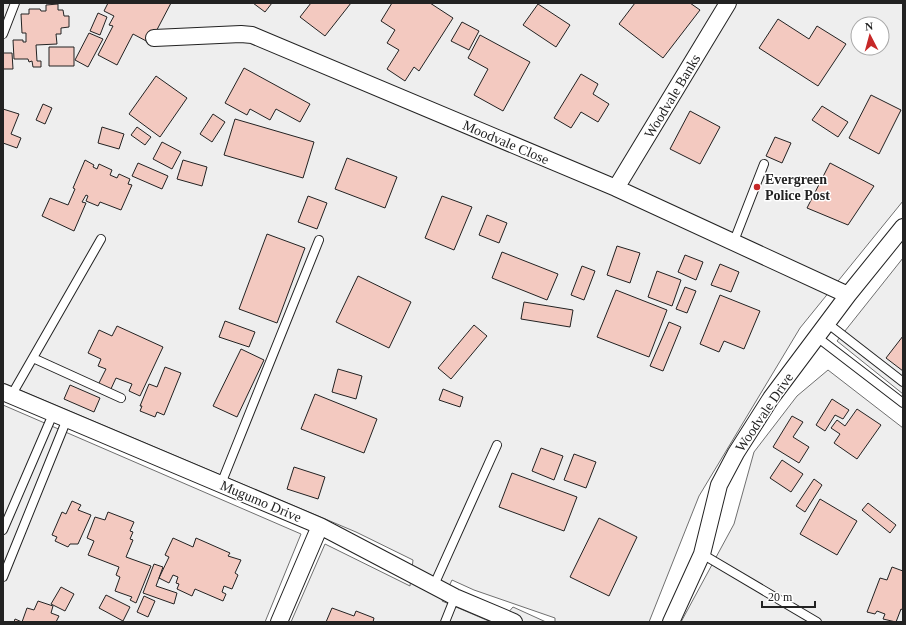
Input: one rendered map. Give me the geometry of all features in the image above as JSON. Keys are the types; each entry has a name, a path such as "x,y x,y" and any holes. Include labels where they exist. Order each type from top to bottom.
{"street":[{"name":"Woodvale Banks","path":"616,188 728,3"},
{"name":"Moodvale Close","path":"154,38 241,34 252,35 616,188 848,294"},
{"name":"Woodvale Drive","path":"671,622 702,554 719,485 752,425 848,294 903,227"},
{"name":"Mugumo Drive","path":"7,394 320,526 455,597 514,622"},
{"path":"279,622 320,526"}],"lane":[{"path":"3,34 16,3"},
{"path":"734,241 764,164"},
{"path":"7,394 33,358 101,238"},
{"path":"221,484 319,240"},
{"path":"827,323 903,382"},
{"path":"817,337 903,403"},
{"path":"33,358 121,398"},
{"path":"3,530 60,416"},
{"path":"3,577 60,416"},
{"path":"434,585 497,445"},
{"path":"702,554 817,622"},
{"path":"445,622 455,597"}],"shaded area":[{"path":"3,3 903,3 903,201 800,328 699,496 649,622 555,622 555,618 474,590 452,580 442,601 491,622 291,622 325,544 410,586 413,560 356,532 3,383"},
{"path":"903,258 903,394 837,341"},
{"path":"828,370 903,428 903,622 681,622 734,524 754,452 797,396"},
{"path":"3,405 301,534 265,622 3,622"},
{"path":"513,607 546,622 500,622"}],"building":[{"path":"108,3 171,3 150,43 133,34 117,65 98,55 113,26 109,25 114,16 104,11"},
{"path":"253,3 272,3 265,12"},
{"path":"311,3 351,3 325,36 300,17"},
{"path":"392,3 430,3 453,18 419,71 414,67 405,81 387,69 399,50 387,43 395,30 381,21"},
{"path":"635,3 690,3 700,10 663,58 619,24"},
{"path":"58,4 58,10 63,10 64,16 69,16 69,27 61,28 61,34 56,34 57,44 36,45 37,61 41,61 41,67 33,67 32,61 29,62 28,59 14,59 13,40 23,40 23,42 26,42 26,33 22,33 21,14 29,14 29,9 40,9 41,11 46,11 46,5"},
{"path":"538,4 570,25 556,47 523,25"},
{"path":"98,13 107,17 100,35 90,31"},
{"path":"778,19 809,39 817,26 846,44 818,86 759,48"},
{"path":"462,22 479,31 469,50 451,41"},
{"path":"89,33 103,39 88,67 75,60"},
{"path":"480,35 530,62 503,111 474,95 488,69 468,58"},
{"path":"49,47 74,47 74,66 49,66"},
{"path":"3,53 12,53 13,69 3,69"},
{"path":"244,68 310,104 300,122 276,109 270,120 250,109 247,115 225,103"},
{"path":"581,74 598,84 593,94 609,104 598,122 581,112 571,128 554,118"},
{"path":"156,76 187,98 160,137 129,114"},
{"path":"871,95 901,110 879,154 849,138"},
{"path":"43,104 52,108 45,124 36,120"},
{"path":"822,106 848,122 838,137 812,120"},
{"path":"3,109 19,114 11,134 21,138 17,148 3,143"},
{"path":"690,111 720,127 700,164 670,149"},
{"path":"213,114 225,122 212,142 200,134"},
{"path":"235,119 314,142 303,178 224,155"},
{"path":"102,127 124,134 119,149 98,143"},
{"path":"137,127 151,137 145,145 131,135"},
{"path":"775,137 791,143 782,163 766,156"},
{"path":"162,142 181,152 172,169 153,159"},
{"path":"347,158 397,177 385,208 335,189"},
{"path":"85,160 94,165 93,167 97,169 99,164 112,170 110,175 117,178 119,174 130,179 128,184 132,185 121,210 100,202 98,206 86,201 88,196 86,195 82,202 86,203 74,231 42,216 50,198 68,205 75,189 73,188"},
{"path":"183,160 207,167 202,186 177,179"},
{"path":"138,163 168,176 162,189 132,176"},
{"path":"830,163 874,186 848,225 807,208"},
{"path":"308,196 327,203 317,229 298,222"},
{"path":"442,196 472,207 454,250 425,238"},
{"path":"487,215 507,223 499,243 479,235"},
{"path":"267,234 305,248 277,323 239,309"},
{"path":"617,246 640,253 630,283 607,275"},
{"path":"502,252 558,274 547,300 492,278"},
{"path":"685,255 703,262 696,280 678,272"},
{"path":"720,264 739,272 731,292 711,285"},
{"path":"582,266 595,271 584,300 571,295"},
{"path":"657,271 681,280 672,306 648,297"},
{"path":"358,276 411,302 389,348 336,322"},
{"path":"685,287 696,291 687,313 676,309"},
{"path":"616,290 667,310 649,357 597,337"},
{"path":"720,295 760,311 744,349 724,341 719,352 700,344"},
{"path":"524,302 573,310 570,327 521,319"},
{"path":"225,321 255,332 249,347 219,337"},
{"path":"669,322 681,327 663,371 650,366"},
{"path":"474,325 487,336 451,379 438,368"},
{"path":"117,326 163,347 140,396 129,391 132,384 116,378 110,391 98,385 106,369 98,366 101,359 88,353 99,330 112,336"},
{"path":"903,336 903,371 886,358"},
{"path":"241,349 264,360 237,417 213,406"},
{"path":"165,367 181,373 164,415 157,412 155,417 140,411 142,406 140,406 149,384 157,387"},
{"path":"338,369 362,376 356,399 332,392"},
{"path":"70,385 100,398 94,412 64,399"},
{"path":"443,389 463,397 460,407 439,400"},
{"path":"315,394 377,419 364,453 301,429"},
{"path":"832,399 849,410 843,419 835,415 825,431 816,425"},
{"path":"857,409 881,425 857,459 834,443 840,434 831,428 837,420 845,426"},
{"path":"792,416 803,422 793,437 809,447 799,463 773,447"},
{"path":"541,448 563,456 554,480 532,471"},
{"path":"574,454 596,462 586,488 564,480"},
{"path":"782,460 803,474 791,492 770,478"},
{"path":"294,467 325,477 318,499 287,489"},
{"path":"512,473 577,497 564,531 499,507"},
{"path":"814,479 822,485 805,512 796,506"},
{"path":"820,499 857,521 837,555 800,534"},
{"path":"72,501 81,505 78,510 91,515 78,544 70,544 68,547 55,541 57,537 52,535 62,512 66,514"},
{"path":"868,503 896,525 890,533 862,510"},
{"path":"108,512 134,522 130,531 133,532 130,539 133,540 126,557 151,566 136,603 130,600 132,597 115,591 120,577 116,575 119,567 88,555 94,541 87,538 95,517 105,520"},
{"path":"599,518 637,537 609,596 570,577"},
{"path":"173,538 193,547 196,538 230,553 228,556 241,560 235,573 238,575 232,589 224,586 222,592 226,594 223,601 195,589 192,596 177,589 179,584 176,583 178,577 173,575 169,583 159,578 169,557 165,555"},
{"path":"154,564 163,567 156,586 177,593 174,604 143,593"},
{"path":"892,567 903,571 903,610 901,609 896,622 883,619 885,614 877,611 875,614 867,612 880,578 887,580"},
{"path":"61,587 74,594 65,611 51,604"},
{"path":"106,595 130,607 123,621 99,608"},
{"path":"144,596 155,601 148,617 137,612"},
{"path":"38,601 53,606 51,613 59,616 56,622 22,622 27,608 34,610"},
{"path":"332,608 354,616 356,611 374,618 373,622 326,622"},
{"path":"15,619 22,622 14,622"}],"place":[{"name":"Evergreen Police Post","path":"757,187"}]}
